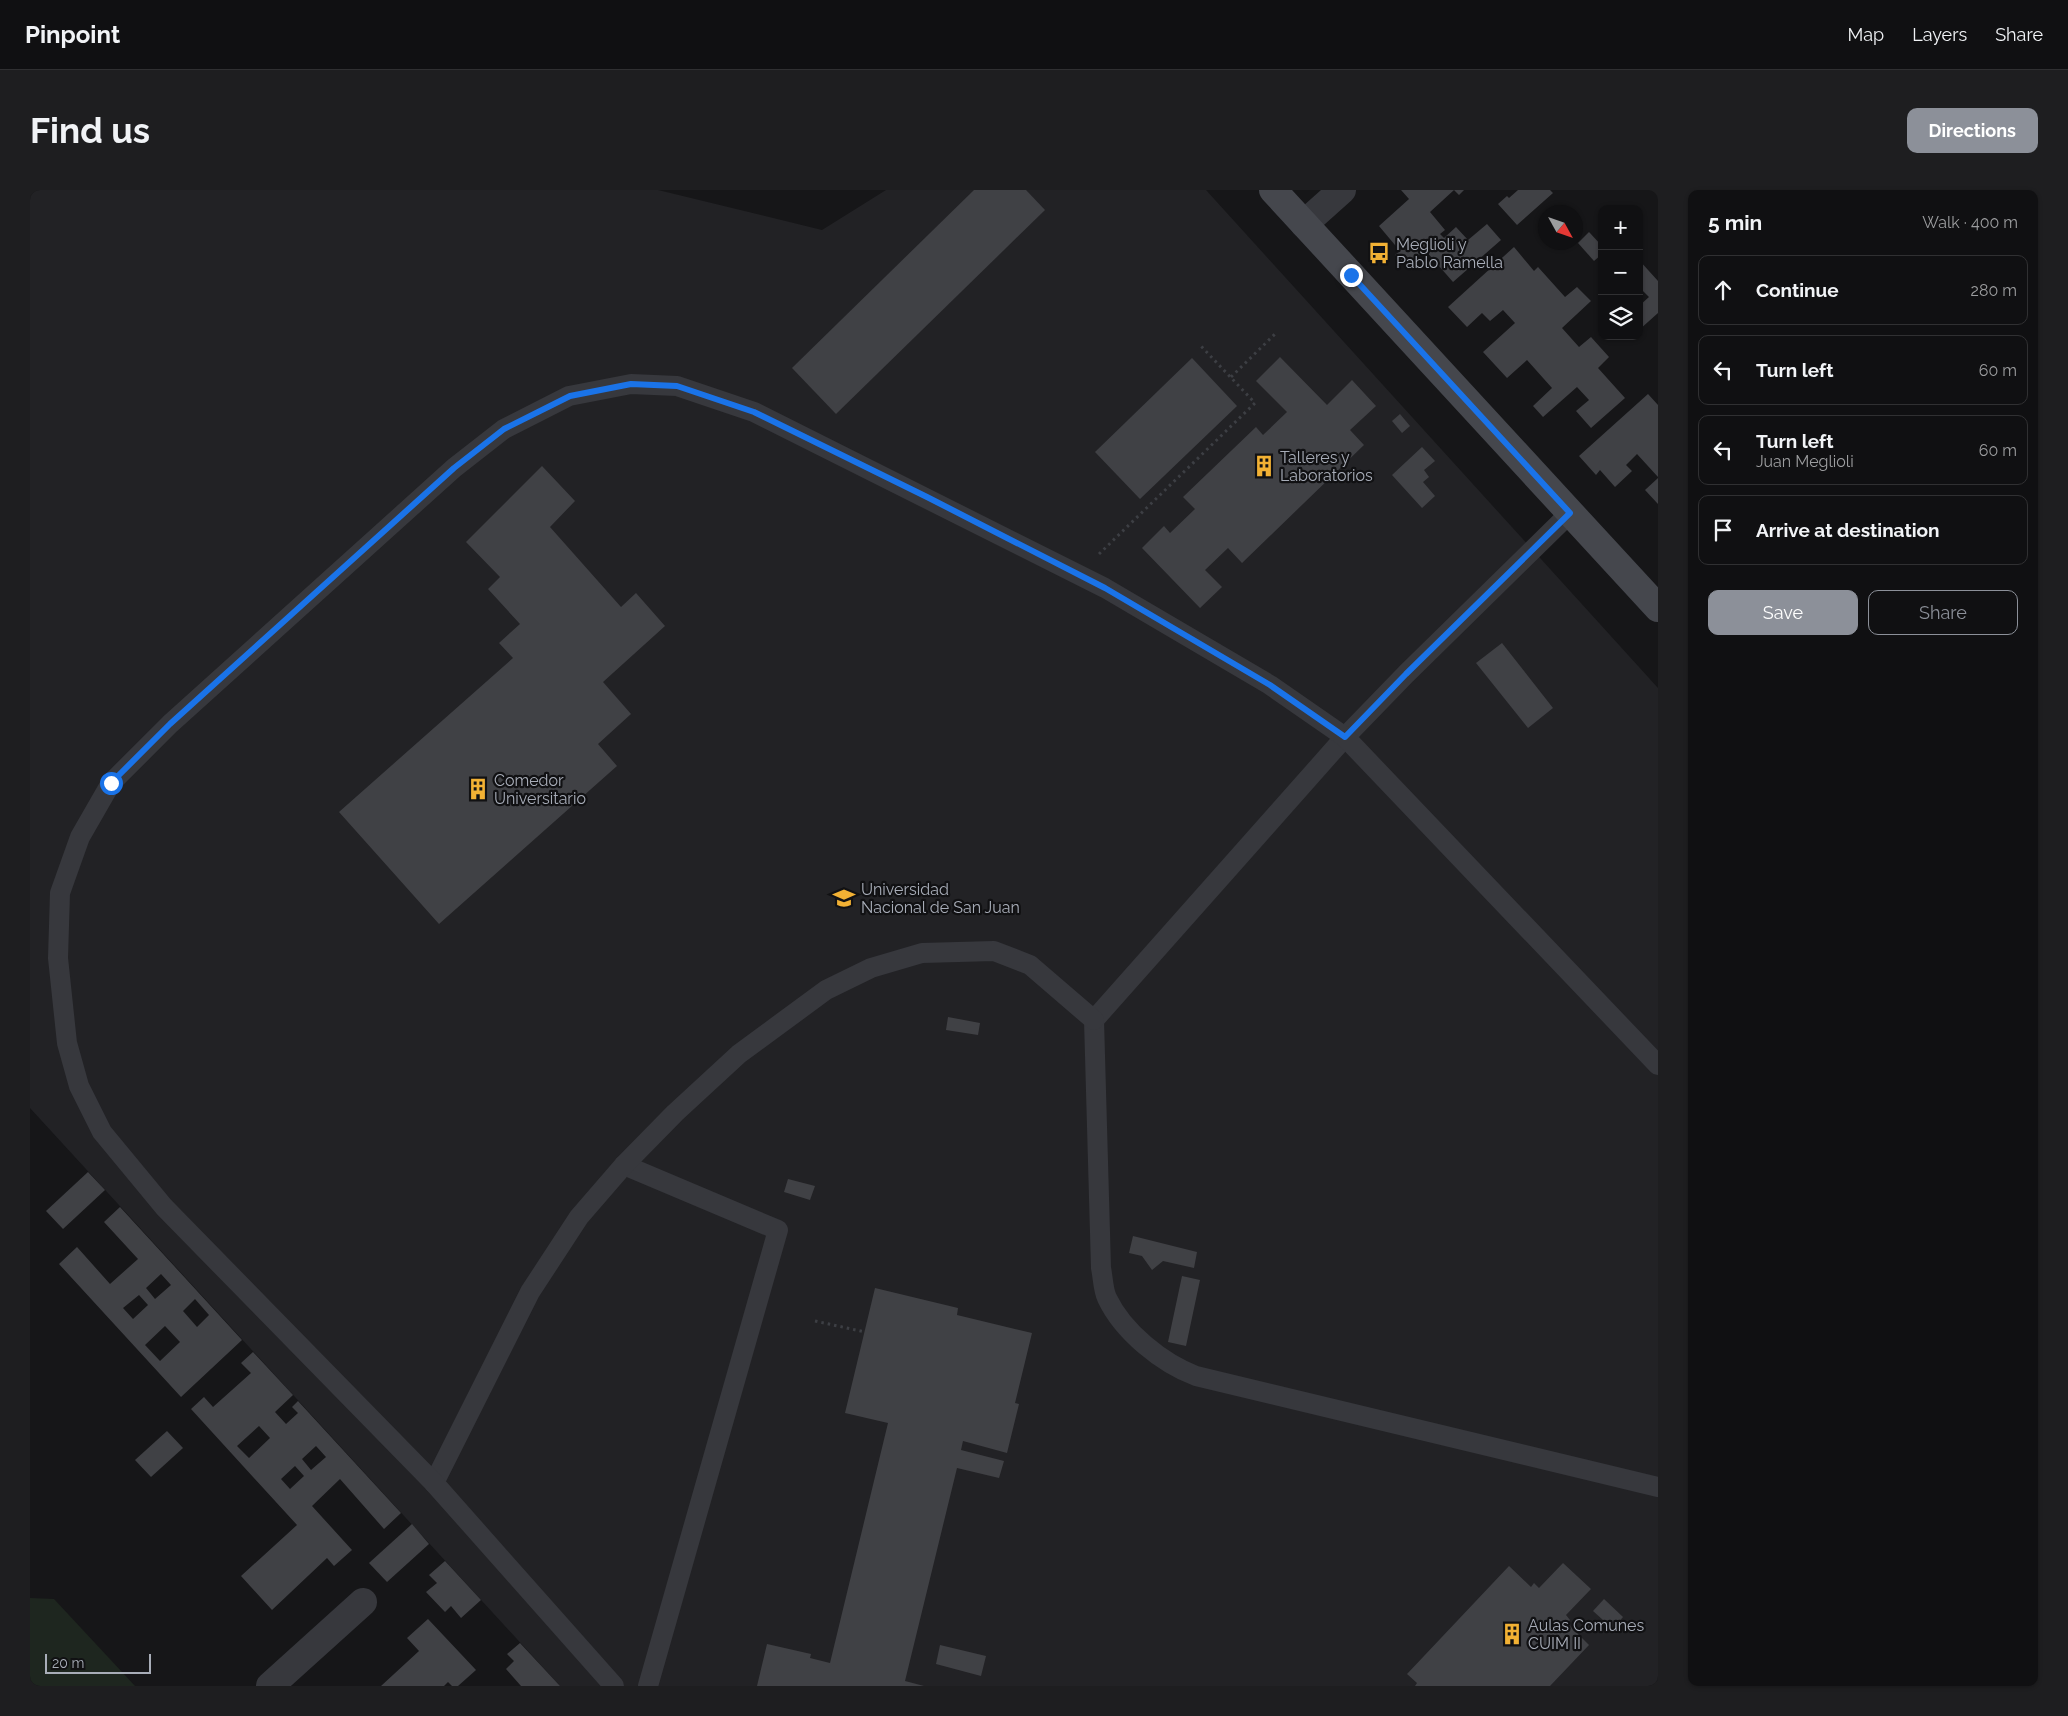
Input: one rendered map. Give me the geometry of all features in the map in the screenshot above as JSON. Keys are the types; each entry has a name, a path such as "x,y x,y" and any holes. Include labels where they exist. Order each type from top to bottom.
{"main road":[{"path":"1274,190 1658,608"}],"street":[{"path":"1304,224 1342,190"},
{"path":"270,1686 363,1602"}],"lane":[{"path":"614,1686 434,1483 164,1207 102,1132 79,1086 67,1043 58,958 60,893 80,837 111,783 170,724 454,468 504,429 570,396 631,384 677,386 754,412 1105,588 1270,685 1345,737 1658,1065"},
{"path":"1570,513 1455,625 1345,737 1094,1020 1101,1268 1106,1297 1130,1330 1166,1362 1196,1376 1658,1487"},
{"path":"434,1483 530,1292 579,1217 624,1165 675,1113 740,1054 826,990 871,968 922,953 994,951 1030,965 1094,1020"},
{"path":"624,1165 778,1230 648,1686"}],"path":[{"path":"1231,377 1275,334"},
{"path":"1078,574 1255,403 1199,344"},
{"path":"815,1322 865,1332"}],"shaded area":[{"name":"Universidad Nacional de San Juan","path":"30,190 658,190 822,230 886,190 1206,190 1658,688 1658,1686 560,1686 30,1108"},
{"path":"30,1598 54,1599 135,1686 30,1686"}],"building":[{"path":"974,190 1026,190 1045,210 836,414 792,368"},
{"path":"1401,190 1454,190 1430,212 1445,230 1440,234 1444,238 1456,227 1468,240 1487,224 1501,240 1453,282 1425,250 1406,267 1395,255 1400,251 1379,226 1409,199"},
{"path":"1454,190 1464,190 1459,195"},
{"path":"1518,190 1550,190 1553,193 1517,225 1498,204 1507,196 1509,198"},
{"path":"1589,232 1598,242 1598,258 1594,261 1583,249 1583,238"},
{"path":"1514,247 1534,271 1538,267 1565,297 1577,287 1591,301 1562,328 1579,347 1591,337 1609,357 1598,368 1625,398 1591,428 1576,411 1589,400 1577,387 1543,417 1533,406 1552,388 1527,360 1507,378 1483,352 1515,323 1503,310 1490,321 1482,313 1467,327 1448,307"},
{"path":"1643,264 1658,281 1658,313 1643,326 1643,302 1649,297 1643,291"},
{"name":"Talleres y Laboratorios","path":"1280,357 1327,405 1352,380 1376,406 1350,430 1364,445 1242,563 1228,548 1205,570 1222,587 1200,608 1142,548 1164,526 1170,533 1195,509 1183,497 1256,427 1263,435 1287,412 1256,381"},
{"path":"1192,358 1237,406 1140,499 1095,452"},
{"path":"1648,394 1658,405 1658,477 1637,454 1626,465 1632,471 1615,487 1600,470 1596,475 1579,456"},
{"path":"1400,414 1410,426 1402,433 1392,421"},
{"path":"1422,447 1435,461 1424,470 1429,477 1423,482 1435,496 1422,508 1392,475"},
{"name":"Comedor Universitario","path":"542,466 575,501 550,527 621,607 636,593 665,626 603,682 631,714 598,744 617,766 439,924 339,812 513,658 499,643 520,624 488,589 500,577 466,542"},
{"path":"1658,478 1658,504 1645,490"},
{"path":"1502,643 1553,708 1528,728 1476,663"},
{"path":"948,1017 980,1023 978,1035 946,1030"},
{"path":"88,1172 105,1190 63,1229 46,1211"},
{"path":"788,1179 815,1186 810,1200 784,1192"},
{"path":"120,1207 242,1340 181,1397 59,1264 77,1247 110,1284 138,1259 104,1222","holes":["161,1274 171,1285 155,1299 146,1288","139,1295 148,1305 133,1319 123,1308","195,1299 209,1315 197,1327 183,1311","165,1326 180,1342 160,1361 145,1345"]},
{"path":"1133,1236 1197,1252 1194,1268 1163,1261 1152,1270 1142,1256 1129,1253"},
{"path":"1182,1276 1200,1280 1186,1346 1168,1342"},
{"path":"875,1288 958,1308 957,1315 1032,1333 1015,1403 1019,1404 1007,1453 963,1441 961,1450 1004,1461 999,1478 957,1468 905,1681 924,1686 757,1686 767,1644 811,1654 810,1658 830,1663 888,1423 845,1413"},
{"path":"253,1352 293,1395 275,1412 286,1424 298,1413 292,1407 298,1401 401,1513 384,1529 340,1479 312,1506 352,1550 334,1566 327,1558 272,1610 241,1576 297,1525 191,1409 204,1397 213,1407 251,1373 241,1363","holes":["259,1426 270,1438 249,1458 237,1446","316,1446 326,1457 311,1470 302,1459","295,1466 304,1476 290,1489 281,1479"]},
{"path":"167,1431 183,1448 151,1477 135,1460"},
{"path":"412,1524 429,1544 387,1582 369,1563"},
{"path":"445,1561 481,1600 461,1618 451,1606 445,1612 426,1592 437,1583 429,1575"},
{"name":"Aulas Comunes CUIM II","path":"1563,1563 1591,1589 1566,1615 1570,1620 1567,1623 1589,1645 1550,1686 1415,1686 1417,1683 1407,1674 1509,1566 1531,1587 1534,1583 1539,1588"},
{"path":"1604,1599 1623,1617 1613,1629 1593,1611"},
{"path":"428,1619 476,1670 458,1686 452,1686 448,1682 444,1686 381,1686 419,1651 407,1638"},
{"path":"520,1643 560,1686 521,1686 506,1669 514,1661 507,1654"},
{"path":"940,1645 986,1656 981,1676 936,1664"}],"place":[{"name":"Meglioli y Pablo Ramella","path":"1379,253"},
{"name":"Talleres y Laboratorios","path":"1264,466"},
{"name":"Comedor Universitario","path":"478,789"},
{"name":"Universidad Nacional de San Juan","path":"844,898"},
{"name":"Aulas Comunes CUIM II","path":"1512,1634"}],"route":[{"path":"111,783 170,724 454,468 504,429 570,396 631,384 677,386 754,412 927,497 1105,588 1270,685 1345,737 1532,548 1570,513 1351,275"}]}
